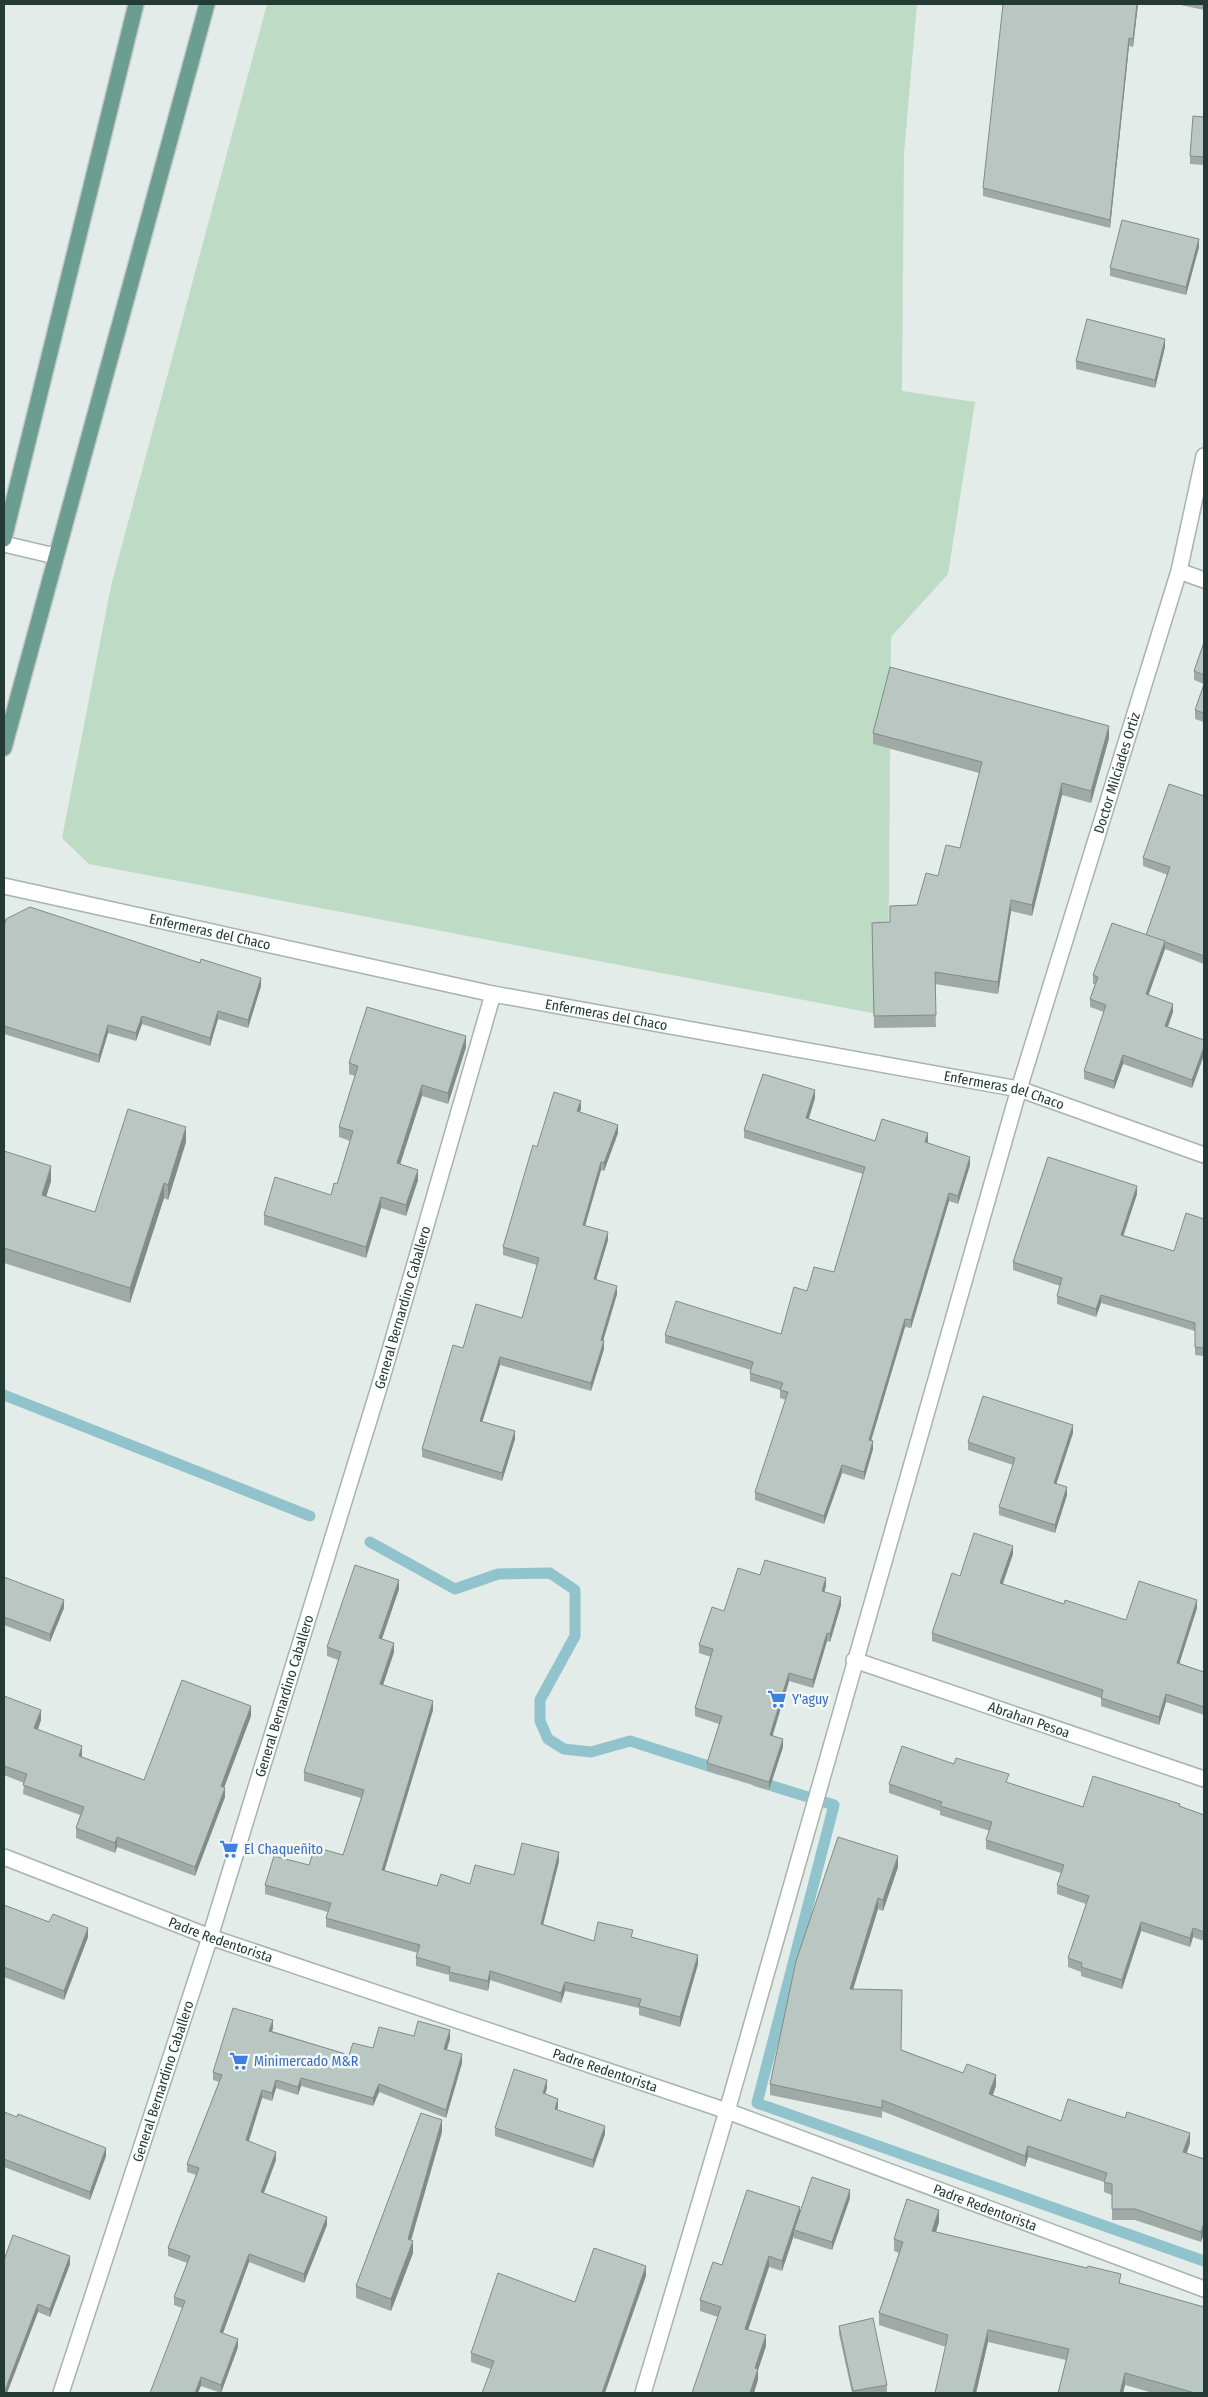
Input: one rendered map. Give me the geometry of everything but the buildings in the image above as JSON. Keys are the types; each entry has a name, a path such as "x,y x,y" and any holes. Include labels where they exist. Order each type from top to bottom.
{"main road":[{"path":"4,539 136,4"},
{"path":"4,748 207,4"}],"street":[{"name":"Doctor Milcíades Ortiz","path":"643,2393 727,2111 854,1660 1019,1089 1179,571 1204,456"},
{"path":"4,544 55,556"},
{"path":"1179,571 1204,580"},
{"name":"Enfermeras del Chaco","path":"4,886 493,994 1019,1089 1204,1155"},
{"name":"General Bernardino Caballero","path":"61,2393 210,1937 381,1382 493,994"},
{"name":"Abrahan Pesoa","path":"854,1660 1204,1779"},
{"name":"Padre Redentorista","path":"4,1857 210,1937 727,2111 1204,2289"}],"green space":[{"path":"267,4 917,4 904,153 902,391 975,402 948,574 891,637 888,1016 89,864 62,838 111,586"}],"waterway":[{"path":"4,1395 310,1516"},
{"path":"370,1542 455,1589 498,1574 550,1573 575,1590 575,1636 540,1700 540,1721 548,1739 564,1749 591,1752 630,1741 721,1770"},
{"path":"756,1781 834,1805 757,2103 1204,2261"}],"place":[{"name":"Y'aguy","path":"777,1699"},
{"name":"El Chaqueñito","path":"229,1849"},
{"name":"Minimercado M&R","path":"239,2061"}]}
